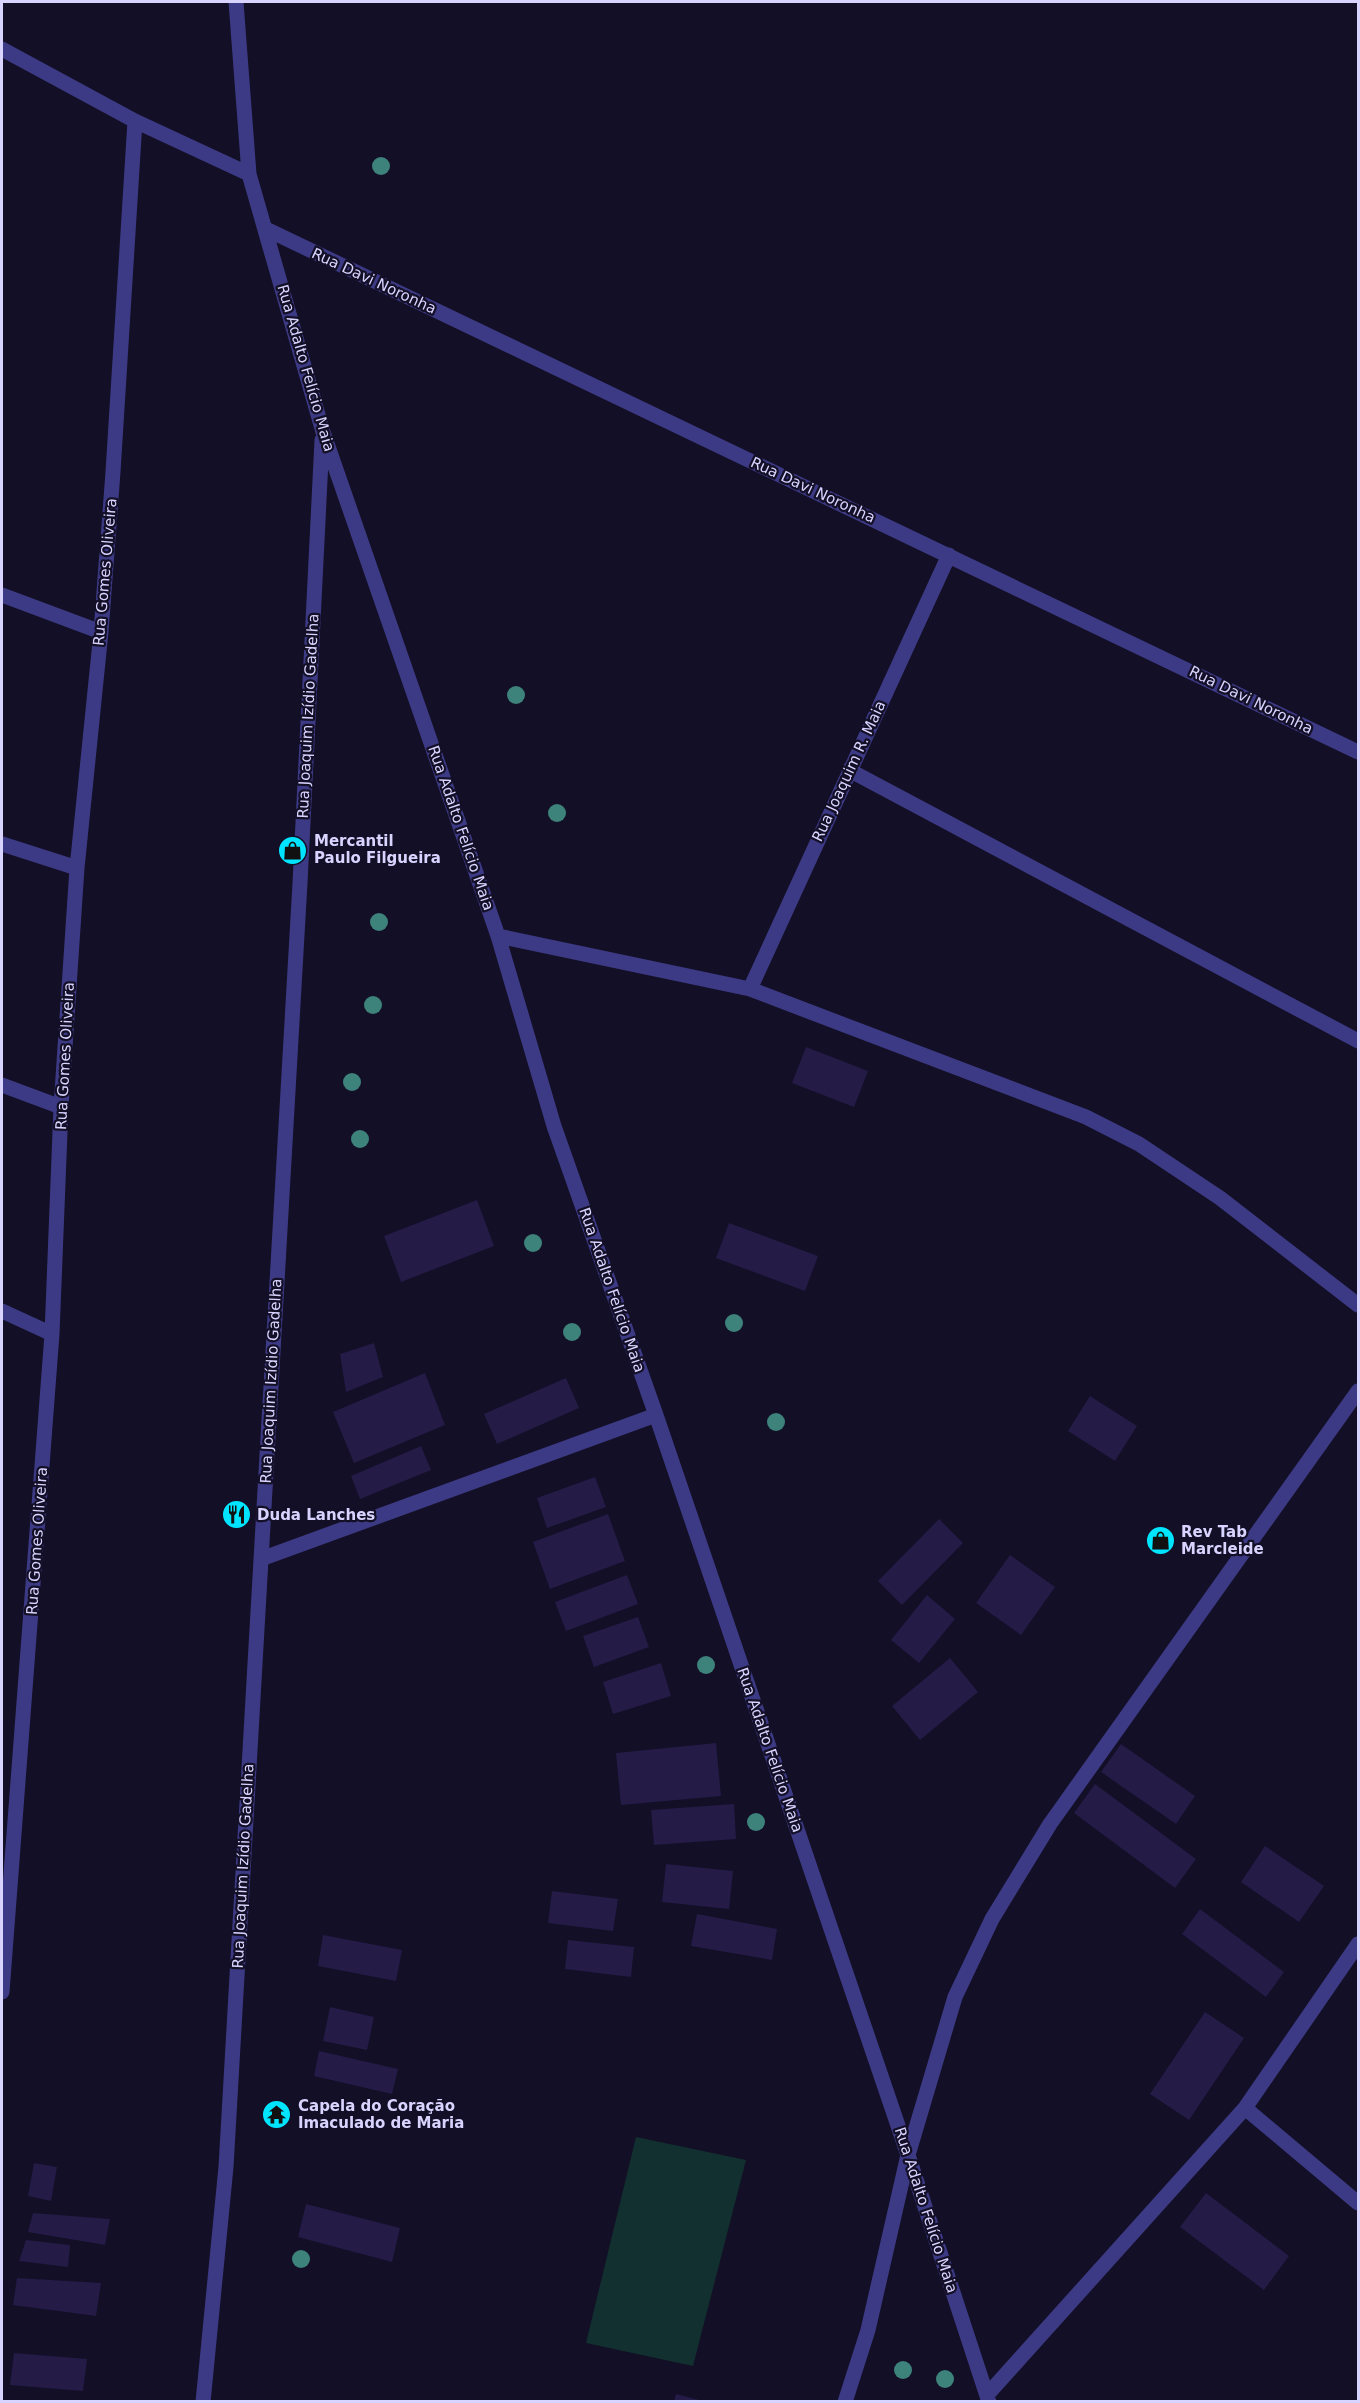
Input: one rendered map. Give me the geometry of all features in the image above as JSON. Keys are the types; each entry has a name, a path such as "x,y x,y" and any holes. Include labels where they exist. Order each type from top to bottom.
{"street":[{"name":"Rua Adalto Felício Maia","path":"236,2 249,174 323,432 498,936 554,1126 656,1415 908,2155 988,2398"},
{"path":"2,49 135,121 249,174"},
{"name":"Rua Gomes Oliveira","path":"2,1992 52,1334 61,1107 77,867 113,472 135,121"},
{"name":"Rua Davi Noronha","path":"266,229 1359,752"},
{"name":"Rua Joaquim Izídio Gadelha","path":"203,2402 226,2167 300,883 323,432"},
{"name":"Rua Joaquim R. Maia","path":"750,989 949,555"},
{"path":"2,595 100,632"},
{"path":"849,770 1359,1041"},
{"path":"2,844 77,867"},
{"path":"498,936 750,989 1086,1116 1139,1144 1220,1198 1359,1305"},
{"path":"2,1085 61,1107"},
{"path":"2,1311 52,1334"},
{"path":"845,2402 868,2330 908,2155 956,1997 992,1919 1050,1824 1359,1391"},
{"path":"261,1559 656,1415"},
{"path":"988,2398 1245,2108 1359,1944"},
{"path":"1245,2108 1359,2203"}],"green space":[{"path":"636,2137 746,2160 693,2366 586,2343"}],"building":[{"path":"806,1047 868,1071 854,1107 792,1083"},
{"path":"477,1200 494,1246 401,1282 384,1236"},
{"path":"729,1223 818,1256 805,1291 716,1258"},
{"path":"374,1343 383,1377 346,1392 340,1354"},
{"path":"425,1373 445,1425 354,1463 333,1412"},
{"path":"566,1378 579,1408 497,1444 484,1414"},
{"path":"1090,1396 1137,1426 1115,1461 1068,1431"},
{"path":"421,1446 431,1470 360,1499 351,1476"},
{"path":"595,1477 606,1507 547,1528 537,1498"},
{"path":"608,1514 625,1561 550,1589 533,1542"},
{"path":"939,1519 963,1543 902,1605 878,1581"},
{"path":"1010,1555 1055,1587 1021,1635 976,1603"},
{"path":"627,1575 638,1604 566,1631 555,1602"},
{"path":"927,1595 955,1619 919,1663 891,1640"},
{"path":"638,1617 649,1647 594,1667 583,1636"},
{"path":"950,1658 978,1692 920,1740 892,1706"},
{"path":"661,1663 671,1696 613,1714 603,1682"},
{"path":"716,1743 721,1796 621,1805 616,1753"},
{"path":"1121,1744 1195,1796 1176,1824 1101,1772"},
{"path":"1095,1784 1196,1859 1175,1888 1074,1813"},
{"path":"734,1804 736,1839 654,1845 651,1810"},
{"path":"1265,1846 1324,1886 1299,1922 1241,1882"},
{"path":"666,1864 733,1871 729,1909 662,1902"},
{"path":"552,1891 618,1899 613,1931 548,1923"},
{"path":"1200,1909 1284,1972 1266,1997 1182,1934"},
{"path":"697,1914 777,1929 772,1960 691,1946"},
{"path":"323,1935 402,1950 396,1981 318,1966"},
{"path":"568,1940 634,1947 631,1977 565,1969"},
{"path":"330,2007 374,2017 367,2050 323,2041"},
{"path":"1205,2012 1244,2038 1189,2120 1150,2094"},
{"path":"319,2051 398,2069 392,2094 314,2076"},
{"path":"34,2163 57,2167 51,2201 28,2196"},
{"path":"1206,2193 1289,2256 1264,2290 1180,2227"},
{"path":"306,2204 400,2228 392,2262 298,2237"},
{"path":"33,2213 110,2219 105,2245 28,2232"},
{"path":"26,2240 70,2245 68,2267 19,2261"},
{"path":"17,2278 101,2283 96,2316 13,2305"},
{"path":"14,2353 87,2359 83,2391 10,2385"},
{"path":"676,2394 703,2401 703,2402 674,2402"}],"place":[{"name":"Mercantil Paulo Filgueira","path":"293,850"},
{"name":"Duda Lanches","path":"236,1515"},
{"name":"Rev Tab Marcleide","path":"1160,1541"},
{"name":"Capela do Coração Imaculado de Maria","path":"277,2115"}]}
